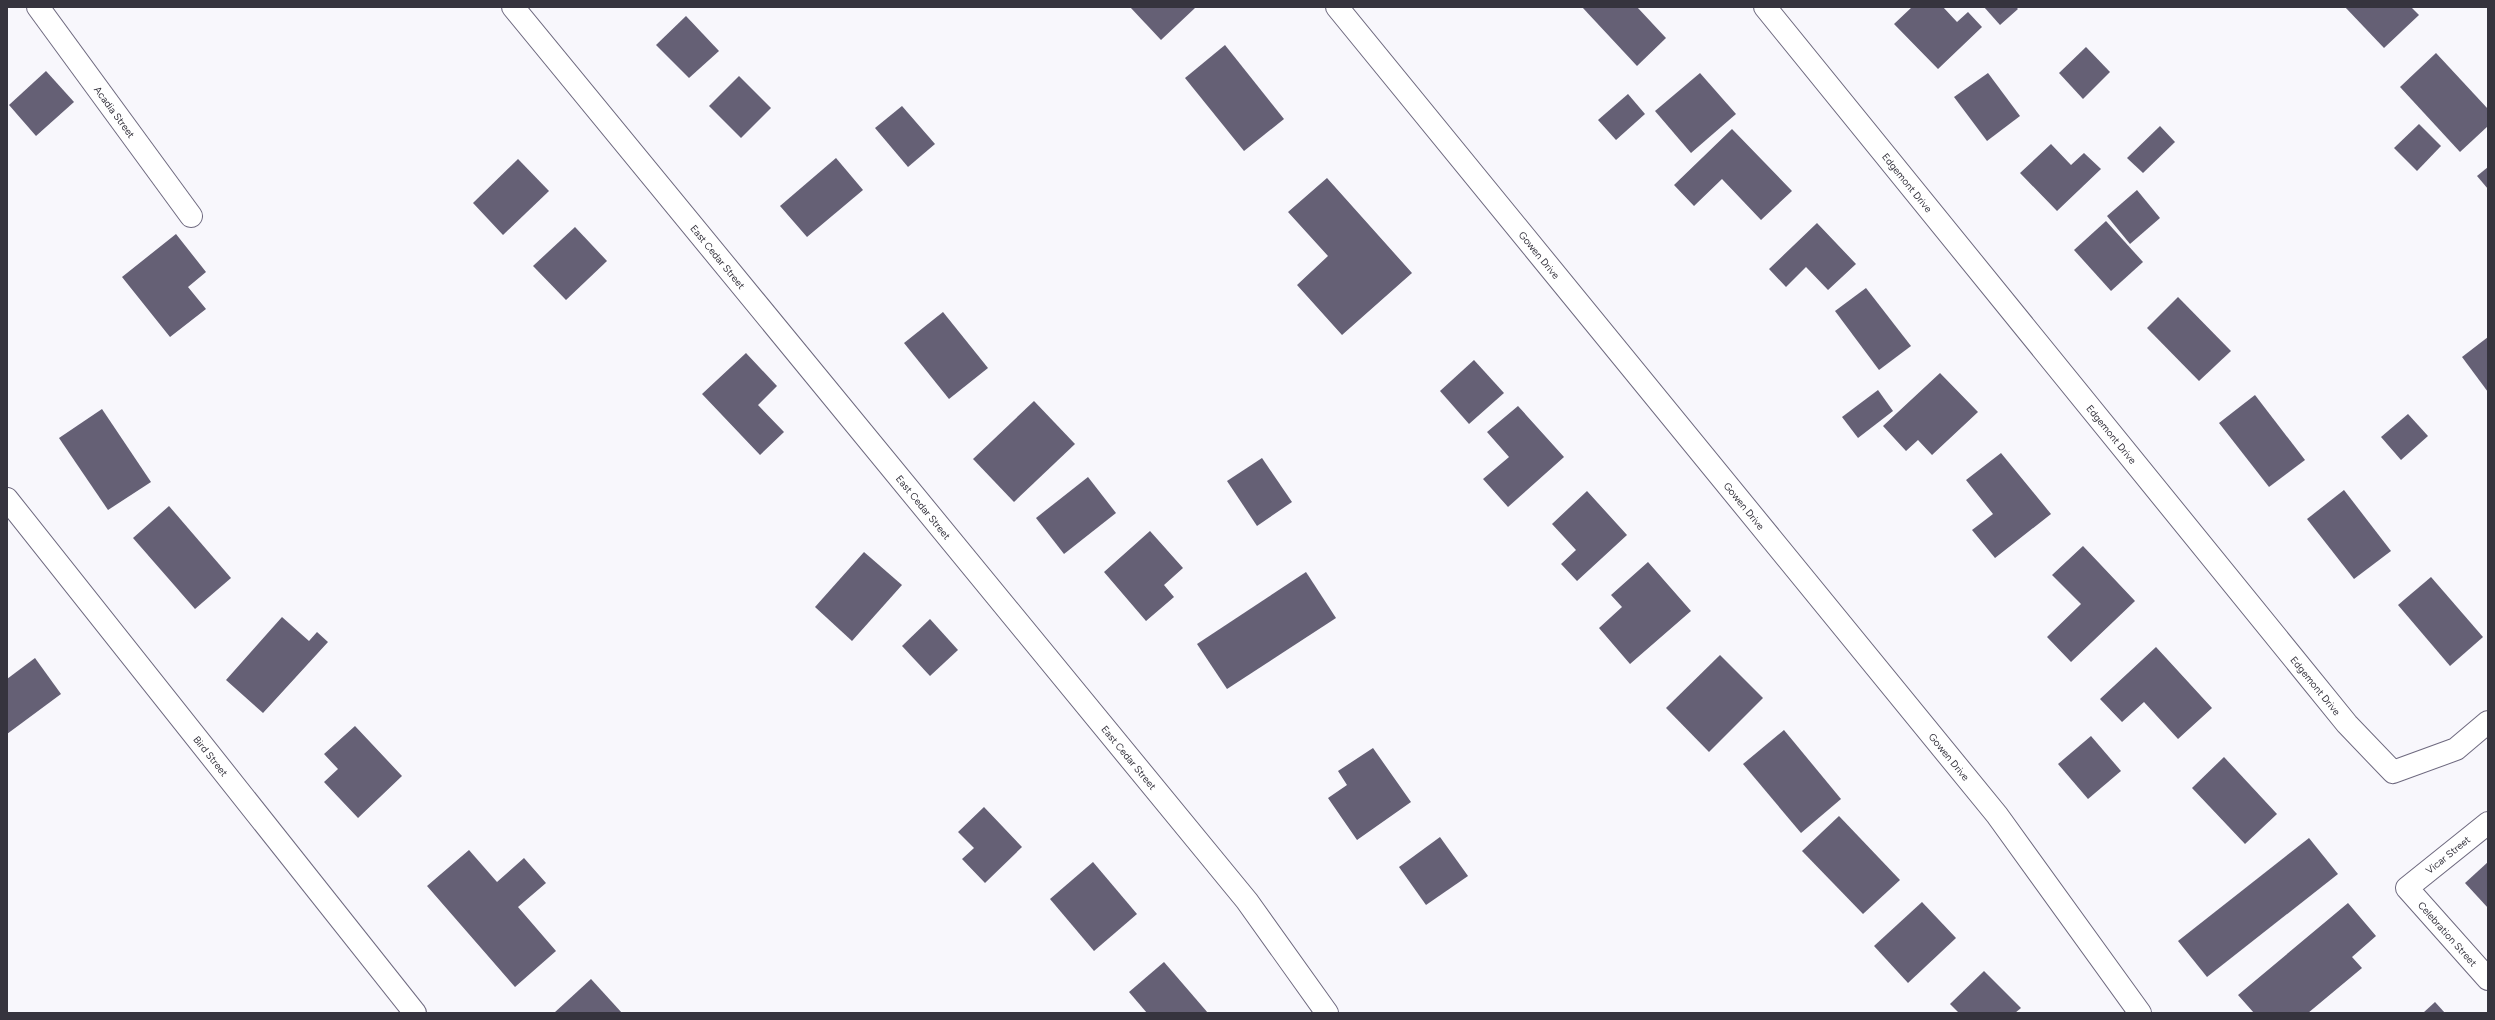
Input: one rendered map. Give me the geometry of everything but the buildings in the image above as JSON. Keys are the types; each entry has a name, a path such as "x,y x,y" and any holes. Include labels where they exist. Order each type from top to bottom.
{"street":[{"name":"Acadia Street","path":"38,7 191,216"},
{"name":"East Cedar Street","path":"513,7 1247,901 1327,1013"},
{"name":"Gowen Drive","path":"1337,7 1997,815 2140,1013"},
{"name":"Edgemont Drive","path":"1765,7 2347,724 2393,772 2456,749 2488,722"},
{"name":"Bird Street","path":"7,499 415,1013"},
{"name":"Vicar Street","path":"2407,888 2488,823"},
{"name":"Celebration Street","path":"2407,888 2488,979"}]}
